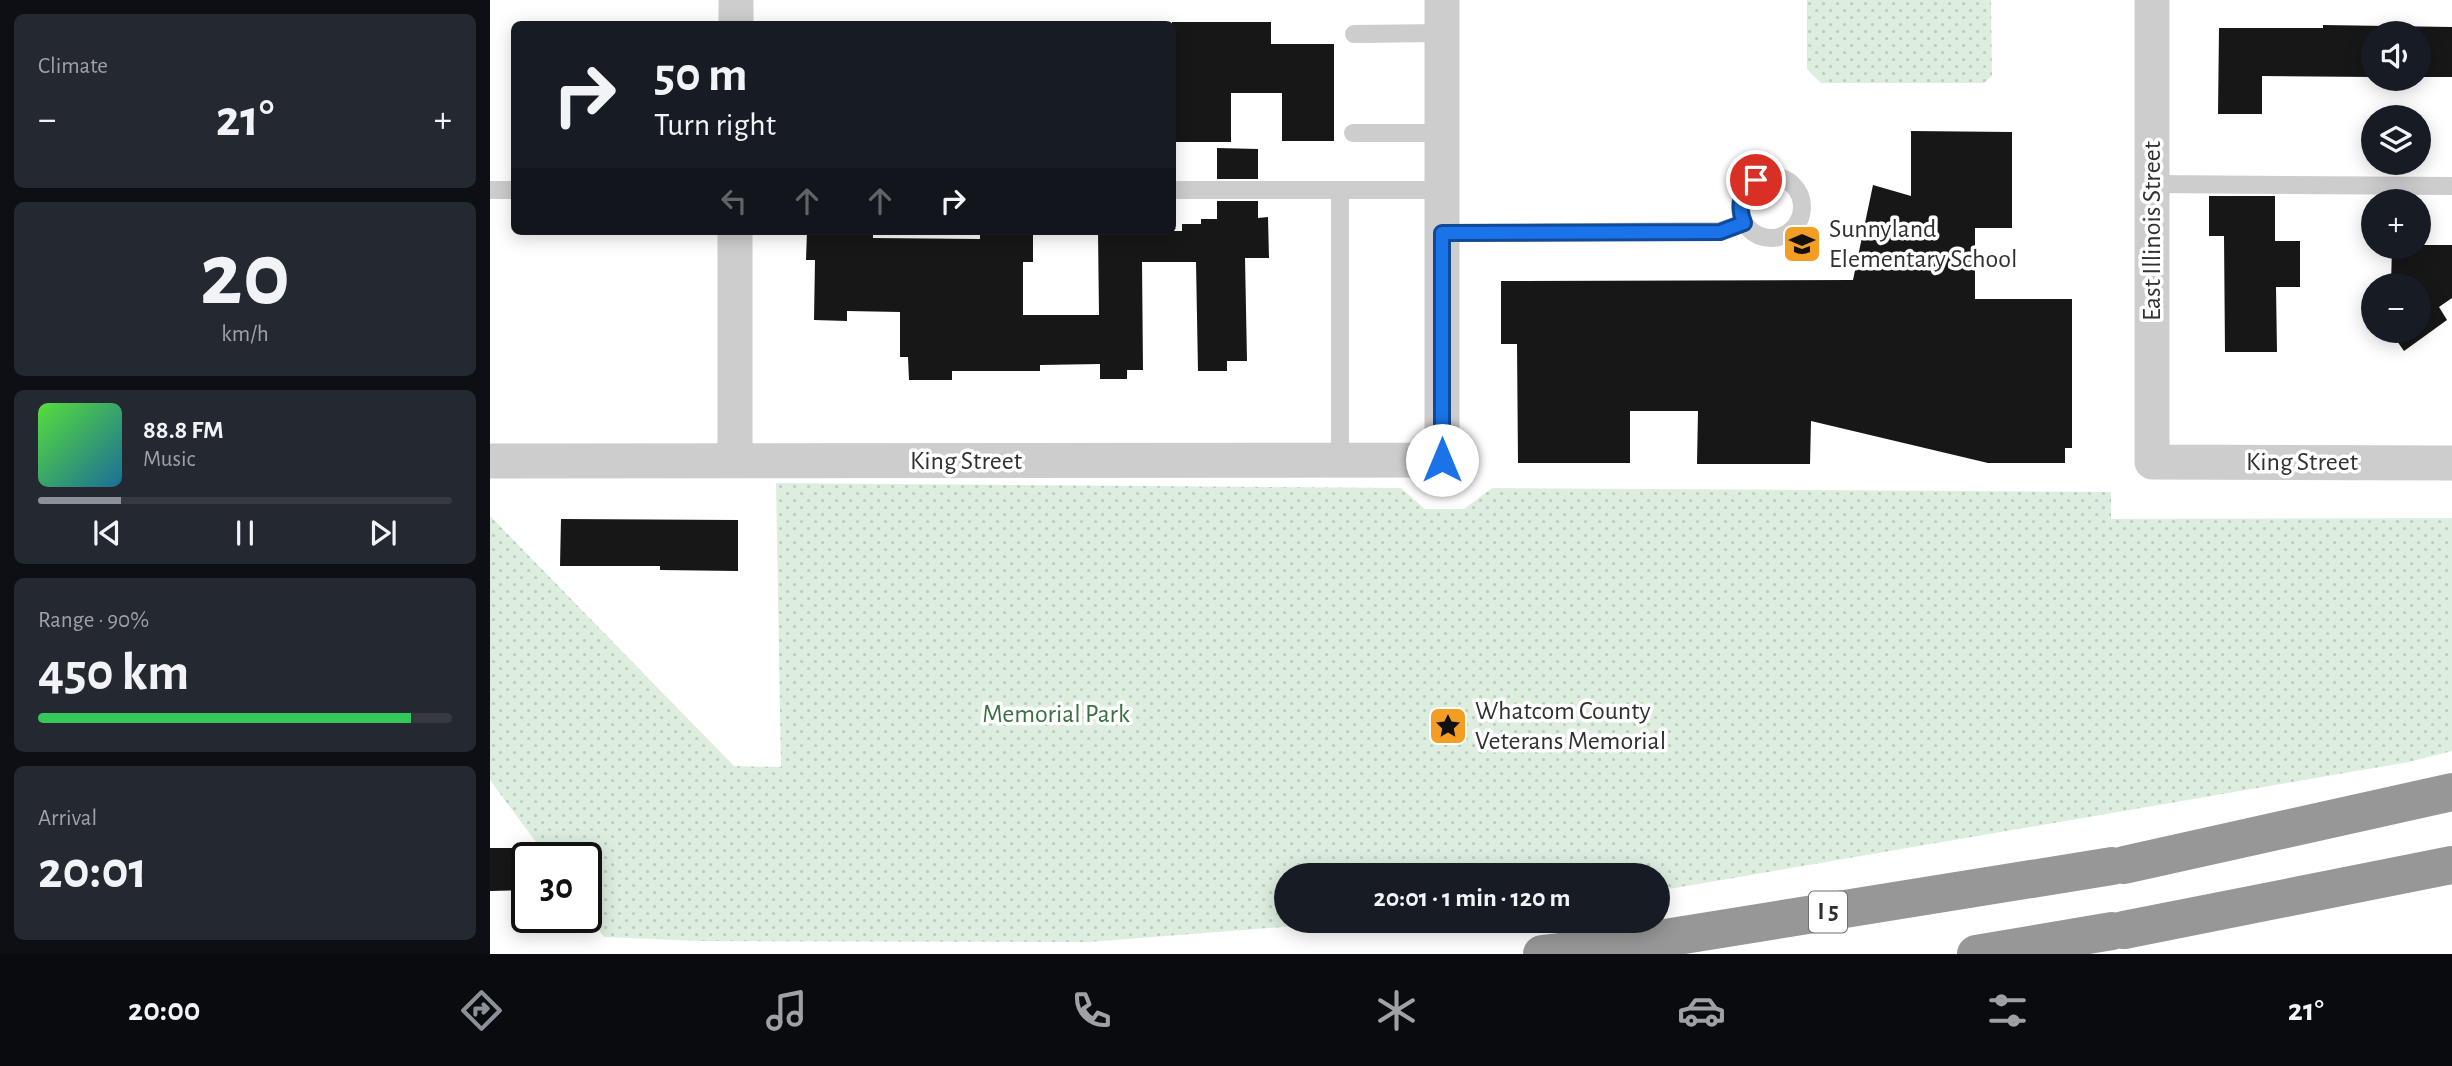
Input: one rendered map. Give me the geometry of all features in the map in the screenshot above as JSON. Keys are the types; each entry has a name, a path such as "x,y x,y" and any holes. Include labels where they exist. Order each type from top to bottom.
{"highway":[{"name":"I 5","path":"1542,954 1634,943 2118,865 2452,792"},
{"path":"1976,954 2440,872"}],"street":[{"path":"736,0 736,21"},
{"name":"East Illinois Street","path":"2152,0 2152,462"},
{"path":"1442,17 1442,233"},
{"name":"King Street","path":"490,461 1442,460 1442,233"},
{"path":"735,235 735,461"},
{"name":"King Street","path":"2152,462 2452,463"}],"lane":[{"path":"1354,34 1442,17"},
{"path":"1353,133 1442,133"},
{"path":"2152,184 2452,186"},
{"path":"490,190 511,190"},
{"path":"1176,190 1442,190"},
{"path":"1340,190 1340,461"},
{"path":"1442,233 1720,232 1744,223"}],"green space":[{"path":"1807,0 1991,0 1992,76 1984,83 1821,83 1807,69"},
{"name":"Memorial Park","path":"776,483 1401,488 1425,509 1464,509 1492,488 2111,492 2111,519 2452,518 2452,751 2409,762 1670,889 1670,863 1274,863 1274,928 1088,942 699,941 604,937 601,933 602,842 536,842 490,780 490,516 734,766 781,767"}],"building":[{"path":"1176,22 1271,22 1271,44 1334,44 1334,141 1282,141 1282,93 1231,93 1231,142 1176,142"},
{"path":"2323,25 2361,26 2361,77 2262,76 2262,114 2218,114 2219,28 2323,28"},
{"path":"2431,27 2452,27 2452,77 2431,77"},
{"path":"1911,131 2012,132 2012,228 1975,228 1975,299 2072,299 2072,448 2065,448 2065,463 1988,463 1811,421 1810,464 1697,464 1698,411 1630,411 1630,463 1518,463 1517,344 1501,344 1501,281 1853,280 1873,185 1911,196"},
{"path":"1217,148 1258,149 1258,179 1217,179"},
{"path":"2209,196 2275,196 2275,241 2300,241 2300,287 2276,287 2277,352 2225,352 2224,236 2209,236"},
{"path":"1217,201 1258,201 1258,218 1268,217 1269,258 1245,258 1247,361 1227,361 1227,371 1198,371 1196,262 1142,262 1143,370 1127,370 1127,379 1100,379 1100,364 1040,365 1040,371 952,371 952,380 909,380 908,357 900,357 900,312 847,311 847,321 814,320 815,260 806,260 807,235 980,239 980,235 1033,235 1033,262 1023,262 1023,315 1099,315 1098,235 1176,235 1176,231 1182,231 1182,224 1201,224 1201,219 1217,219"},
{"path":"2431,245 2452,245 2452,298 2439,307 2447,320 2431,332 2431,273 2391,273 2392,259 2431,259"},
{"path":"2398,343 2415,343 2404,351"},
{"path":"561,519 738,520 738,571 660,570 660,566 560,566"},
{"path":"490,848 511,848 511,890 490,891"}],"place":[{"name":"Sunnyland Elementary School","path":"1802,244"},
{"name":"Whatcom County Veterans Memorial","path":"1448,726"}],"route":[{"path":"1442,460 1442,233 1720,232 1744,223 1740,203 1743,194 1756,180"}]}
